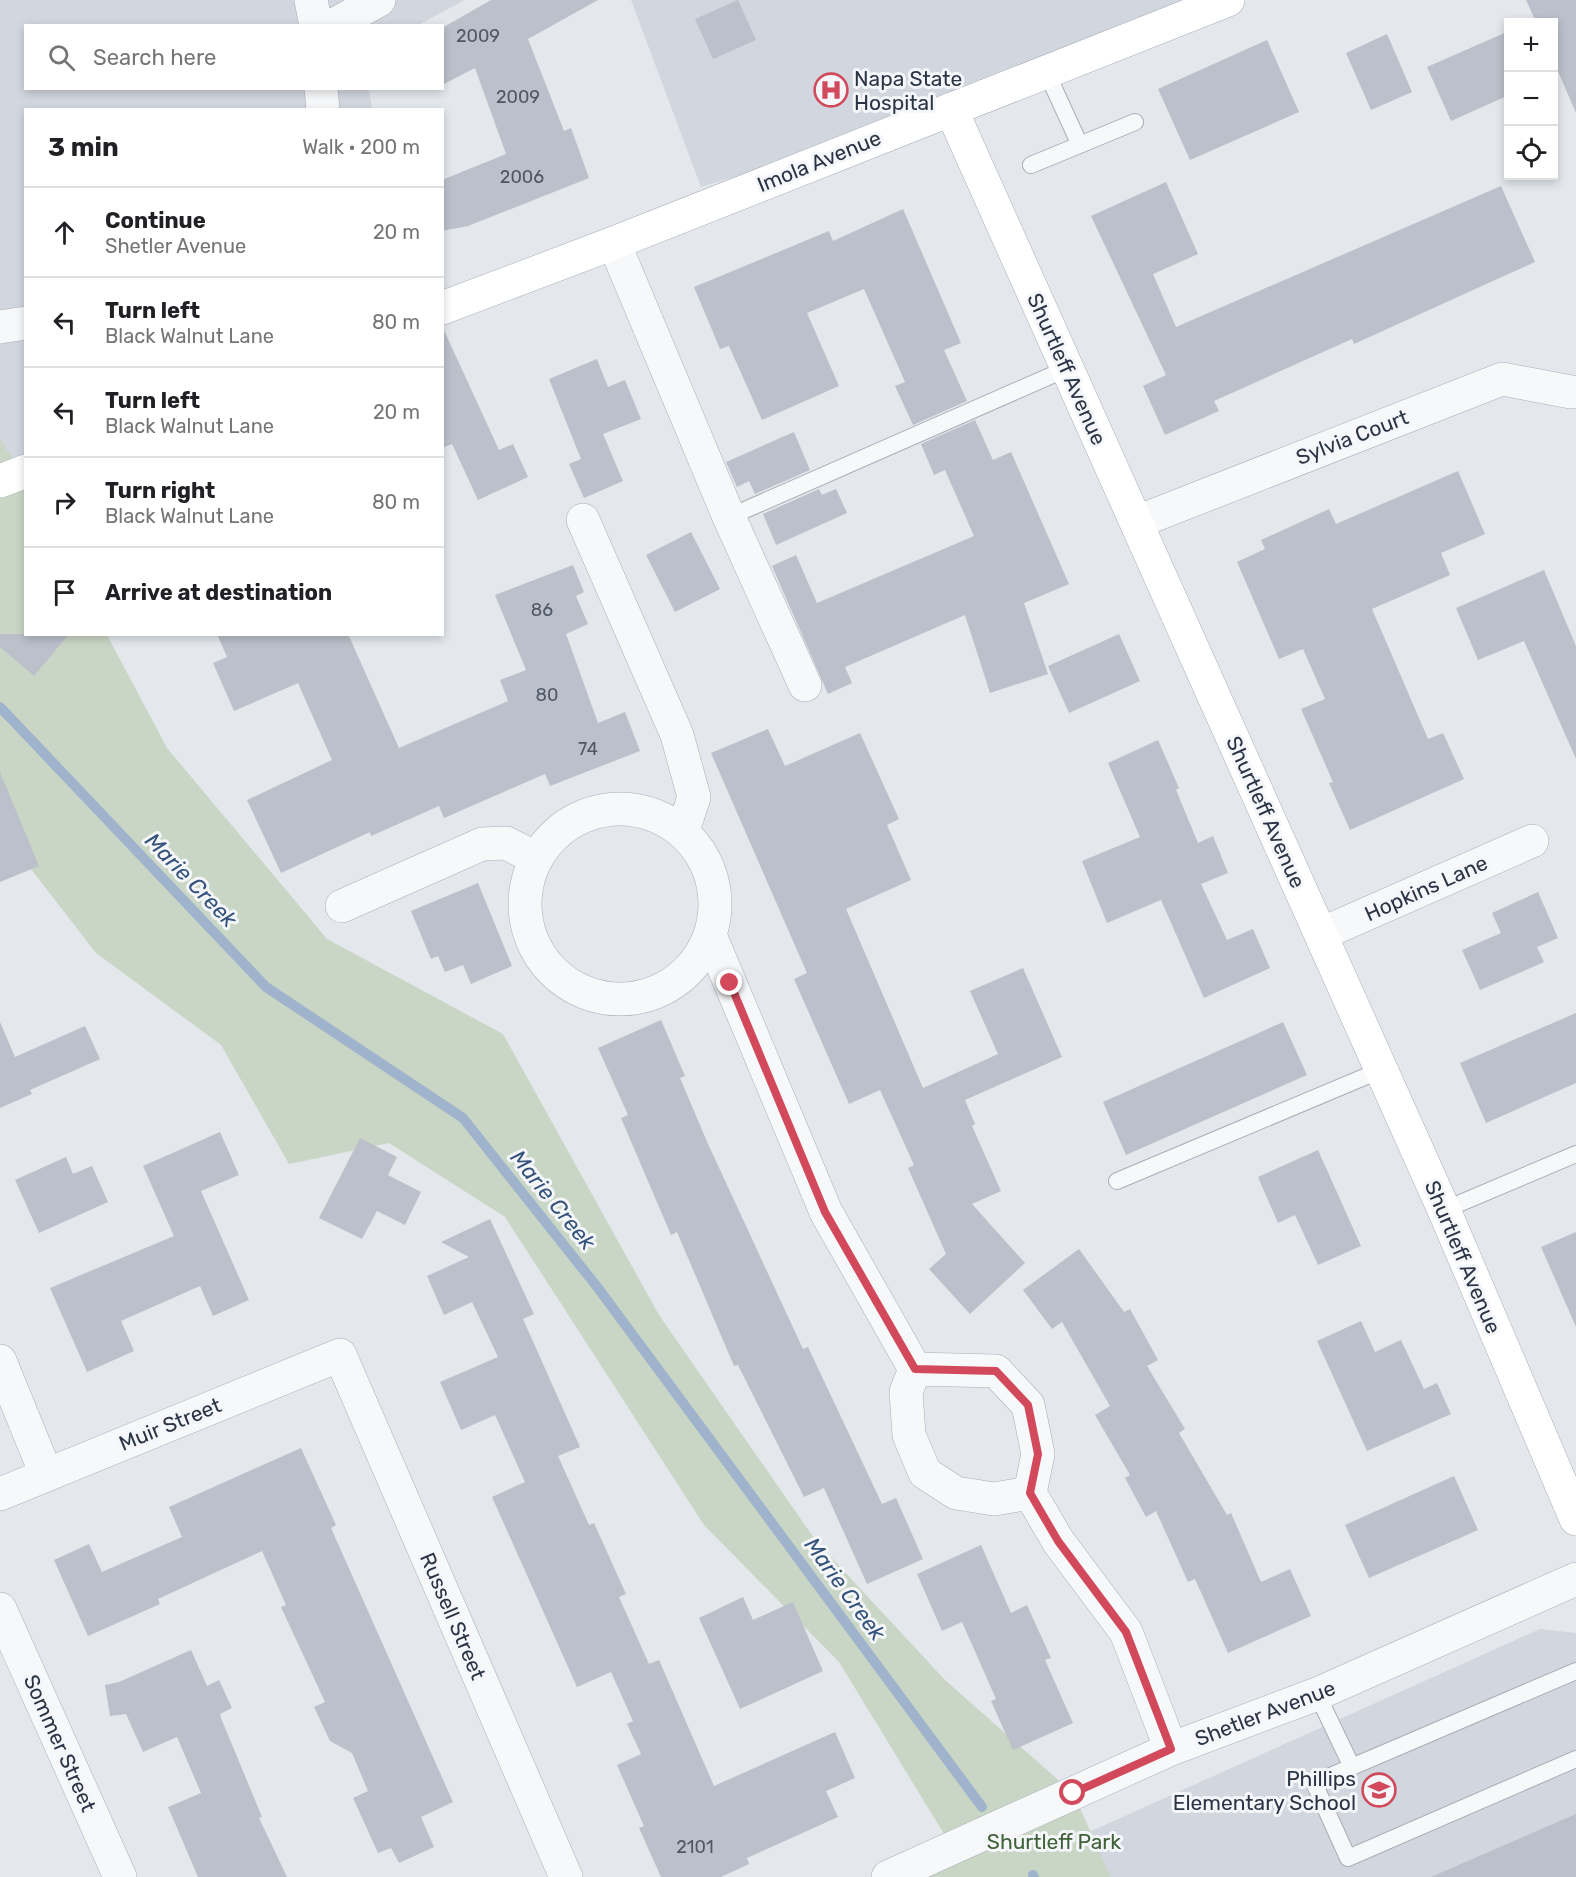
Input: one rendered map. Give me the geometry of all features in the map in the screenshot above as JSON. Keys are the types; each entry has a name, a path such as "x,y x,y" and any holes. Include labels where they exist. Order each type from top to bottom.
{"street":[{"path":"310,0 316,24"},
{"path":"336,24 378,0"},
{"name":"Imola Avenue","path":"444,307 614,243 1228,0"},
{"path":"321,90 323,108"},
{"name":"Shurtleff Avenue","path":"951,109 1444,1210 1576,1519"},
{"path":"614,243 729,517 805,685"},
{"path":"0,327 24,323"},
{"name":"Sylvia Court","path":"1137,522 1502,379 1571,392"},
{"path":"0,481 24,472"},
{"path":"583,520 677,735 694,797 683,831"},
{"path":"613,808 644,811 683,831 699,850 710,873 716,904 710,935 695,962 672,984 643,996 611,999 581,991 554,974 536,949 525,919 526,887 536,858 555,833 582,816 613,808"},
{"name":"Hopkins Lane","path":"1321,934 1532,841"},
{"path":"342,906 482,844 506,843 536,858"},
{"path":"710,935 825,1212 915,1369"},
{"name":"Muir Street","path":"0,1494 340,1354"},
{"name":"Russell Street","path":"340,1354 566,1877"},
{"path":"0,1361 46,1474"},
{"path":"915,1369 996,1371 1028,1405 1038,1454 1030,1493 1058,1541 1126,1632 1171,1749"},
{"path":"915,1369 906,1392 909,1435 925,1473 956,1493 994,1499 1030,1493"},
{"name":"Shetler Avenue","path":"888,1877 1171,1749 1317,1694 1576,1580"},
{"name":"Sommer Street","path":"0,1609 120,1877"}],"lane":[{"path":"1046,71 1079,143"},
{"path":"1031,165 1079,143 1135,122"},
{"path":"729,517 1066,369"},
{"path":"1117,1181 1381,1070"},
{"path":"1444,1210 1576,1154"},
{"path":"1576,1671 1314,1783 1348,1858 1576,1759"},
{"path":"1317,1694 1352,1767"}],"shaded area":[{"path":"0,0 465,0 420,24 24,24 24,90 369,90 372,108 24,108 24,471 0,481"},
{"name":"Napa State Hospital","path":"631,0 1228,0 951,109 701,187"},
{"name":"Phillips Elementary School","path":"1540,1629 1576,1633 1576,1877 1071,1877 1056,1847"}],"green space":[{"name":"Shurtleff Park","path":"0,439 24,477 24,636 108,636 167,748 327,939 503,1034 659,1315 816,1541 945,1680 1073,1793 1111,1877 888,1877 952,1847 839,1662 704,1525 505,1217 389,1143 289,1164 221,1045 96,953 0,829"}],"building":[{"path":"491,0 598,0 528,39 564,131 571,128 589,178 468,226 444,231 444,179 506,154 475,68 444,84 444,27"},
{"path":"738,0 756,40 713,59 695,19"},
{"path":"1526,0 1576,0 1576,113 1558,71 1558,18 1534,18"},
{"path":"1504,33 1504,97 1451,121 1427,67"},
{"path":"1387,34 1412,92 1371,110 1346,53"},
{"path":"1267,40 1299,112 1190,160 1158,89"},
{"path":"1166,182 1198,254 1153,274 1176,327 1501,186 1535,262 1354,344 1352,339 1214,401 1219,411 1165,435 1143,386 1166,375 1091,216"},
{"path":"903,209 961,343 944,350 967,401 913,425 895,386 905,382 864,289 807,313 839,386 762,420 729,346 720,349 694,287 829,231 833,241"},
{"path":"444,330 499,450 513,444 528,477 478,500 452,444 444,447"},
{"path":"597,359 608,387 625,380 641,419 603,434 623,481 584,498 569,464 581,459 549,379"},
{"path":"975,420 993,460 1011,452 1069,584 1024,603 1048,674 990,693 965,615 845,667 852,683 828,694 772,566 796,555 817,603 974,536 945,470 934,475 921,444"},
{"path":"794,432 810,470 755,494 749,481 737,487 726,462"},
{"path":"1458,471 1485,534 1441,553 1450,575 1372,609 1428,739 1443,733 1464,779 1350,830 1329,783 1333,782 1301,709 1325,699 1303,649 1279,659 1237,562 1265,549 1261,540 1329,509 1336,524"},
{"path":"819,489 822,495 836,489 847,513 776,545 763,514"},
{"path":"691,532 720,589 675,612 646,555"},
{"path":"573,565 584,592 576,596 588,624 566,634 598,723 625,712 640,751 550,786 545,774 444,818 439,806 371,836 370,832 281,873 247,800 332,760 298,683 234,711 213,663 227,657 218,636 349,636 399,748 508,701 500,680 526,670 495,595"},
{"path":"1544,570 1576,646 1576,759 1524,641 1478,660 1456,608"},
{"path":"0,634 67,636 34,676 0,647"},
{"path":"1119,634 1140,681 1069,713 1048,666"},
{"path":"768,729 785,766 860,733 899,819 887,825 911,880 846,909 923,1088 998,1054 970,991 1023,968 1062,1057 965,1100 975,1124 972,1126 1001,1191 972,1204 1025,1263 970,1314 929,1269 946,1254 908,1168 914,1165 880,1090 849,1104 794,979 807,973 711,753"},
{"path":"1158,740 1179,788 1176,790 1198,843 1213,836 1228,873 1201,884 1227,940 1253,929 1270,968 1204,998 1161,900 1107,923 1082,861 1140,837 1108,763"},
{"path":"0,772 39,866 0,882"},
{"path":"478,883 512,966 471,984 463,965 445,972 438,956 431,959 411,911"},
{"path":"1538,892 1558,938 1537,947 1544,962 1480,990 1462,950 1501,933 1492,913"},
{"path":"1576,1013 1576,1083 1486,1123 1460,1063"},
{"path":"661,1020 685,1076 680,1078 708,1144 803,1349 808,1347 882,1504 896,1498 923,1559 867,1584 824,1488 804,1497 738,1365 734,1366 677,1232 671,1235 621,1118 628,1115 598,1048"},
{"path":"0,1022 15,1057 85,1026 100,1059 30,1090 32,1094 0,1108"},
{"path":"1283,1022 1307,1075 1126,1155 1103,1102"},
{"path":"220,1132 239,1175 201,1191 249,1300 213,1316 200,1286 121,1321 134,1351 87,1372 50,1288 174,1236 143,1166"},
{"path":"360,1138 397,1157 388,1175 421,1192 405,1225 377,1211 362,1239 319,1218"},
{"path":"1318,1150 1361,1246 1318,1265 1295,1215 1278,1223 1258,1177"},
{"path":"66,1157 73,1174 92,1166 108,1202 39,1233 15,1180"},
{"path":"490,1219 534,1314 523,1319 580,1447 558,1456 589,1525 594,1523 626,1594 619,1597 649,1664 659,1660 714,1786 835,1732 855,1778 826,1791 838,1817 747,1858 749,1864 721,1877 661,1877 639,1828 644,1826 617,1765 641,1754 627,1724 633,1721 611,1672 577,1687 492,1497 525,1482 495,1415 461,1430 440,1382 498,1357 472,1302 444,1315 427,1276 469,1257 441,1242"},
{"path":"1576,1232 1576,1327 1541,1247"},
{"path":"1079,1249 1124,1312 1130,1309 1158,1360 1147,1366 1185,1429 1179,1433 1227,1515 1231,1513 1261,1582 1290,1569 1311,1616 1228,1653 1195,1579 1188,1582 1156,1511 1146,1517 1125,1478 1130,1475 1095,1415 1110,1406 1062,1322 1052,1329 1023,1290"},
{"path":"1361,1321 1375,1352 1401,1340 1424,1389 1437,1383 1451,1414 1367,1451 1317,1341"},
{"path":"301,1448 336,1525 331,1528 453,1802 421,1817 434,1847 399,1863 391,1848 378,1853 353,1798 368,1791 352,1753 330,1741 314,1707 325,1702 281,1607 286,1605 262,1551 158,1599 160,1604 88,1636 54,1560 89,1544 102,1572 182,1537 169,1507"},
{"path":"1454,1476 1478,1530 1369,1578 1345,1525"},
{"path":"981,1545 1011,1613 1027,1605 1051,1658 1045,1660 1073,1723 1013,1750 991,1701 996,1699 962,1622 942,1631 917,1574"},
{"path":"743,1597 753,1620 793,1602 823,1671 740,1709 699,1618"},
{"path":"191,1650 207,1686 219,1680 232,1708 220,1714 221,1718 262,1817 259,1818 287,1877 198,1877 168,1807 201,1793 177,1737 143,1752 126,1714 110,1716 105,1685 119,1682"},
{"path":"1576,1814 1576,1877 1431,1877"}],"waterway":[{"name":"Marie Creek","path":"0,707 266,987 463,1118 598,1288 982,1807"}],"place":[{"name":"Napa State Hospital","path":"831,90"},
{"name":"Phillips Elementary School","path":"1379,1790"}],"route":[{"path":"730,983 825,1212 915,1369 996,1371 1028,1405 1038,1454 1030,1493 1058,1541 1126,1632 1171,1749 1073,1793"}]}
